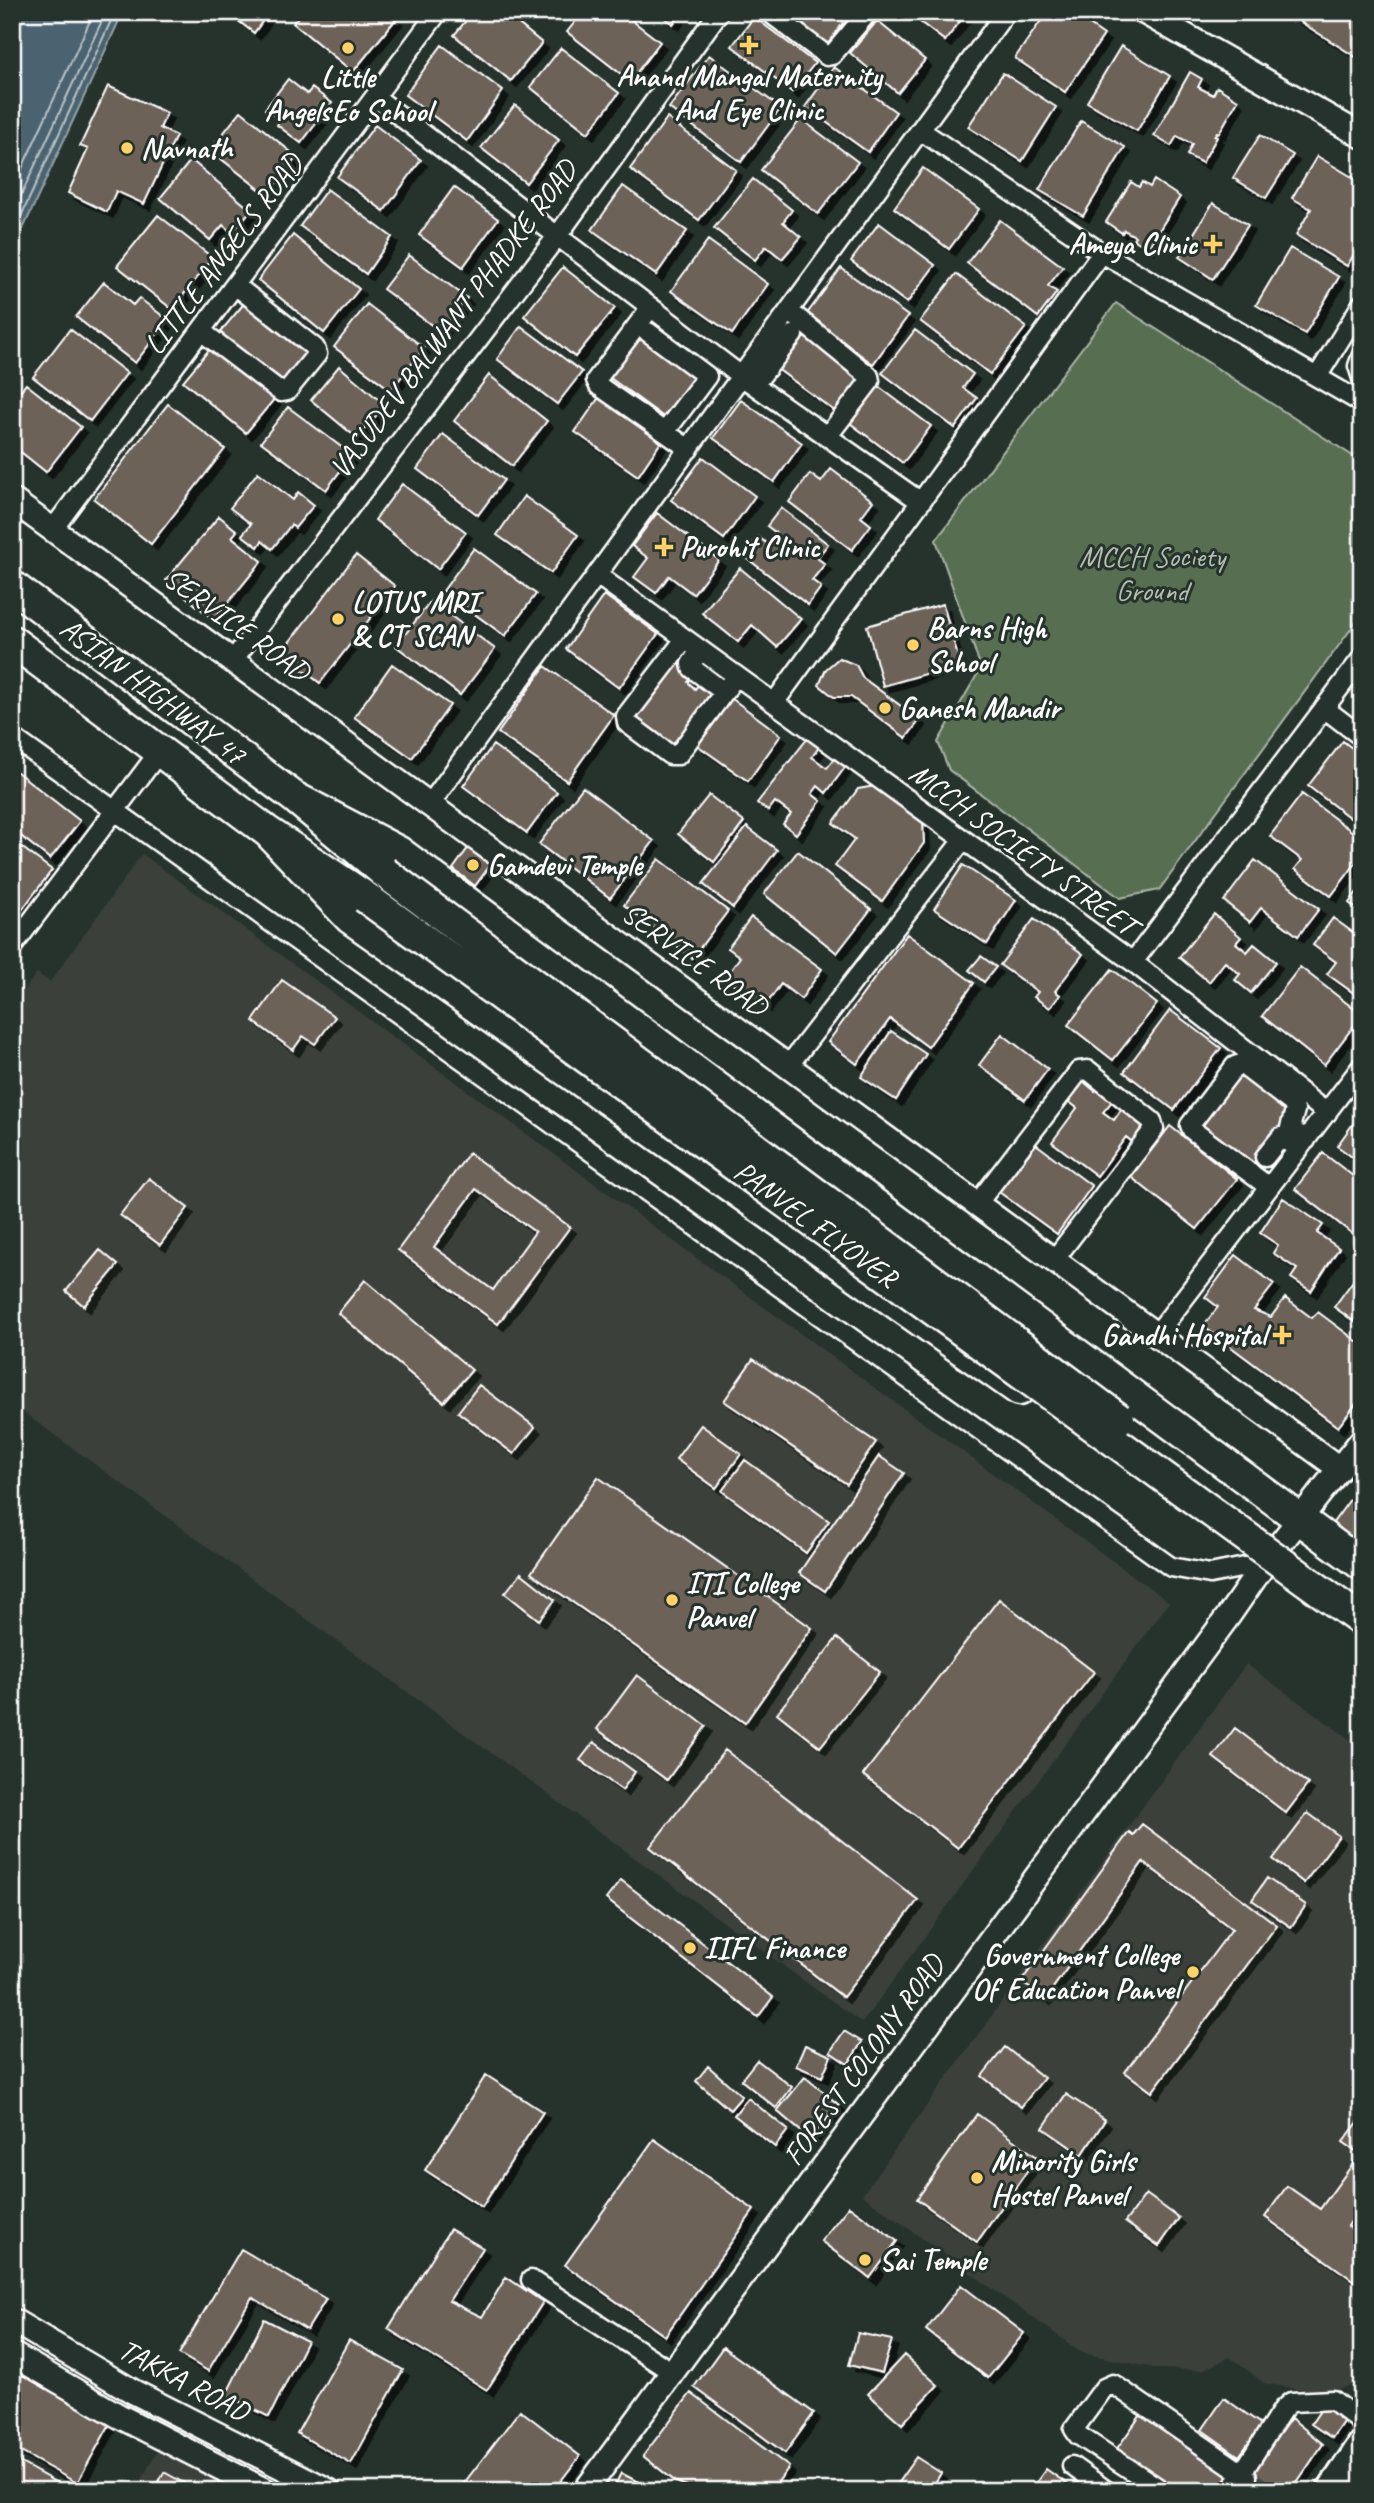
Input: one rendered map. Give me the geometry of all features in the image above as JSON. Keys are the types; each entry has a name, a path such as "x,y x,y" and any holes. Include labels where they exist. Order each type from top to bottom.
{"highway":[{"name":"ASIAN HIGHWAY 47","path":"12,586 294,797"},
{"name":"ASIAN HIGHWAY 47","path":"12,641 268,832"},
{"name":"PANVEL FLYOVER","path":"294,797 384,872 1362,1600"},
{"path":"294,797 399,852 1362,1565"},
{"name":"PANVEL FLYOVER","path":"268,832 365,897 1362,1621"},
{"path":"268,832 350,918 1362,1634"}],"main road":[{"path":"1330,2491 1362,2444"}],"street":[{"name":"LITTLE ANGELS ROAD","path":"53,529 438,12"},
{"name":"VASUDEV BALWANT PHADKE ROAD","path":"233,660 558,235 719,12"},
{"path":"769,12 827,56 832,55 865,16 864,12"},
{"path":"760,377 787,313 1006,12"},
{"path":"1148,13 1362,136"},
{"path":"375,97 651,307 760,377 827,437 921,502"},
{"path":"920,131 1102,253 1362,403"},
{"path":"774,704 1102,253"},
{"path":"201,331 281,392 287,391 317,354 316,348 235,285"},
{"path":"651,307 596,380 599,386 689,449"},
{"path":"787,313 802,330 869,376 870,381 827,437"},
{"path":"1317,377 1359,316"},
{"path":"430,804 729,392 760,377 802,330"},
{"path":"648,332 729,392"},
{"path":"1362,355 1358,366 1362,378"},
{"path":"665,432 707,376"},
{"name":"SERVICE ROAD","path":"12,500 1340,1469"},
{"name":"MCCH SOCIETY STREET","path":"597,575 1133,962 1362,657"},
{"path":"685,639 626,716 627,723 670,755 678,755 736,676"},
{"path":"700,650 691,664 692,668 724,692"},
{"path":"1324,708 1362,737"},
{"path":"12,737 1171,1567 1210,1574 1265,1563 1362,1440"},
{"path":"12,947 159,752"},
{"path":"788,1066 963,840"},
{"path":"1133,962 1250,1062 1292,1103 1295,1110 1290,1128 1303,1144"},
{"path":"1269,1187 1192,1130 1190,1125 1235,1066 1250,1062 1327,1113"},
{"path":"1156,1335 1362,1066"},
{"path":"977,1203 1079,1071 1088,1070 1152,1121 1154,1129 1054,1260"},
{"path":"1265,1157 1281,1137 1303,1144"},
{"name":"FOREST COLONY ROAD","path":"585,2491 1265,1563"},
{"path":"531,2280 672,2372"},
{"name":"TAKKA ROAD","path":"12,2320 134,2392 329,2491"},
{"name":"TAKKA ROAD","path":"12,2354 127,2421 266,2491"},
{"path":"1163,2491 1078,2435 1074,2429 1104,2388 1113,2384 1245,2475"},
{"path":"1231,2491 1245,2475 1283,2409 1292,2402 1333,2400 1362,2423"},
{"path":"1072,2466 1107,2491"}],"shaded area":[{"path":"142,854 1169,1602 862,2023 12,1404 12,1007 37,973 50,982"},
{"name":"Government College Of Education Panvel","path":"1246,1664 1362,1748 1362,2382 1335,2390 1308,2391 1264,2383 1230,2357 1202,2370 1159,2369 1082,2353 862,2195"},
{"path":"164,2441 254,2491 134,2491"}],"green space":[{"name":"MCCH Society Ground","path":"1116,303 1362,462 1362,614 1159,890 1120,898 949,770 938,742 981,668 936,540"}],"water":[{"path":"12,12 123,12 12,253"}],"building":[{"path":"227,12 269,12 254,33"},
{"name":"Little AngelsEo School","path":"302,12 388,12 396,19 353,72 293,23"},
{"path":"473,12 504,12 542,43 511,81 454,35"},
{"path":"583,12 621,12 660,42 630,81 567,32"},
{"path":"657,12 682,12 673,24"},
{"path":"775,12 859,12 848,27 843,23 834,35 839,39 829,53"},
{"path":"907,12 967,12 945,41"},
{"path":"1047,12 1071,12 1104,35 1065,92 1015,58"},
{"path":"1285,12 1362,12 1362,61"},
{"path":"754,17 815,63 792,92 732,46"},
{"path":"877,21 925,60 898,93 850,53"},
{"path":"442,45 503,91 467,141 405,95"},
{"path":"1121,46 1170,76 1137,131 1087,102"},
{"path":"561,48 619,93 588,133 530,87"},
{"path":"709,55 781,108 741,162 669,108"},
{"path":"834,67 896,112 868,152 805,107"},
{"path":"1190,72 1202,79 1198,87 1213,95 1217,87 1238,100 1219,133 1214,136 1217,137 1202,163 1187,155 1192,144 1177,136 1171,146 1154,136"},
{"path":"1003,73 1056,107 1022,161 968,127"},
{"path":"288,79 307,94 312,88 332,103 301,143 277,125 280,120 265,109"},
{"name":"Navnath","path":"108,86 167,113 160,128 176,136 144,204 116,191 107,212 68,193 88,149 80,146"},
{"path":"515,105 559,140 526,183 481,148"},
{"path":"241,111 297,157 267,195 210,150"},
{"path":"667,118 736,170 699,220 630,169"},
{"path":"801,119 858,162 818,214 761,170"},
{"path":"1081,121 1125,147 1083,216 1039,190"},
{"path":"375,125 421,160 384,211 337,177"},
{"path":"1260,135 1293,155 1266,198 1233,178"},
{"path":"1317,156 1362,183 1362,241 1347,266 1296,235 1311,209 1292,198"},
{"path":"191,160 251,210 232,233 223,225 210,240 160,198"},
{"path":"923,168 979,209 949,249 894,208"},
{"path":"753,179 792,210 783,222 801,237 782,259 766,246 755,260 714,228"},
{"path":"1154,180 1180,197 1148,248 1133,239 1135,236 1124,230 1122,233 1106,222 1131,182 1139,187 1142,182 1150,187"},
{"path":"623,186 687,231 656,275 592,230"},
{"path":"454,187 498,219 463,267 419,235"},
{"path":"327,189 392,237 366,274 300,226"},
{"path":"1213,203 1248,225 1213,279 1179,257"},
{"path":"158,215 213,258 172,309 117,266"},
{"path":"1000,220 1063,267 1048,286 1057,292 1038,317 967,263"},
{"path":"879,223 935,265 907,303 851,261"},
{"path":"293,235 359,289 324,333 258,280"},
{"path":"708,240 768,284 732,334 671,291"},
{"path":"1290,248 1339,277 1305,334 1256,305"},
{"path":"409,255 467,298 441,332 383,289"},
{"path":"563,267 615,308 575,357 524,316"},
{"path":"841,268 908,316 873,364 806,315"},
{"path":"956,274 1026,327 990,374 920,321"},
{"path":"104,282 133,305 139,298 168,320 135,363 76,317"},
{"path":"247,300 313,352 283,388 216,337"},
{"path":"367,304 424,348 391,390 334,347"},
{"path":"521,326 582,372 557,404 497,359"},
{"path":"802,327 867,378 840,415 772,365"},
{"path":"70,329 127,373 90,421 33,377"},
{"path":"638,330 698,374 665,418 606,375"},
{"path":"915,330 973,374 963,388 977,398 955,428 882,373"},
{"path":"213,345 276,397 246,433 183,381"},
{"path":"339,366 385,405 357,438 311,400"},
{"path":"489,375 547,421 512,466 454,421"},
{"path":"874,383 931,426 903,463 846,420"},
{"path":"26,384 81,427 46,472 12,445 12,401"},
{"path":"600,396 663,439 638,476 575,432"},
{"path":"741,400 802,443 774,482 713,438"},
{"path":"168,404 225,449 151,544 94,499"},
{"path":"288,407 352,455 326,490 261,442"},
{"path":"443,434 504,480 478,515 417,469"},
{"path":"703,457 755,496 724,539 671,500"},
{"path":"831,469 873,501 861,517 871,525 852,550 789,502 810,474 821,482"},
{"path":"258,472 293,500 298,492 314,505 295,528 291,525 272,549 262,541 258,547 242,535 251,524 230,508"},
{"path":"402,484 466,532 438,569 375,520"},
{"path":"524,496 578,535 551,573 497,535"},
{"path":"781,508 828,544 817,558 825,564 812,580 821,587 808,605 744,556 758,537 768,544 776,533 767,526"},
{"path":"657,513 719,560 693,594 669,576 656,593 634,577 648,558 632,546"},
{"path":"219,516 237,531 232,537 262,561 214,620 166,580"},
{"path":"474,548 536,594 505,636 443,591"},
{"name":"LOTUS MRI & CT SCAN","path":"356,555 395,586 320,683 281,653"},
{"path":"740,568 801,619 777,647 752,625 738,642 702,613"},
{"path":"604,595 658,634 619,688 566,649"},
{"path":"431,601 495,649 460,695 396,646"},
{"name":"Barns High School","path":"943,604 960,664 883,686 867,626"},
{"name":"Ganesh Mandir","path":"839,658 856,665 863,678 920,720 906,738 851,697 834,697 819,685 826,669"},
{"path":"679,663 694,676 688,682 695,689 702,680 717,694 674,752 632,719"},
{"path":"392,664 450,705 412,758 354,717"},
{"path":"545,666 614,715 567,781 498,733"},
{"path":"731,698 781,735 748,781 697,745"},
{"path":"807,739 819,747 812,757 827,768 835,758 846,766 826,793 818,786 812,794 821,801 796,834 783,824 791,814 775,802 768,811 757,803"},
{"path":"1343,741 1362,756 1362,827 1308,786"},
{"path":"493,745 557,792 527,833 463,786"},
{"path":"12,768 80,821 50,859 12,829"},
{"path":"875,786 923,821 924,843 882,901 835,866 855,839 833,823 858,789"},
{"path":"583,787 654,841 610,898 539,844"},
{"path":"1302,794 1362,839 1362,855 1331,896 1295,869 1302,860 1270,836"},
{"path":"709,795 744,822 714,862 678,834"},
{"path":"747,827 777,850 733,908 703,884"},
{"path":"12,840 52,870 12,923"},
{"name":"Gamdevi Temple","path":"471,844 494,860 475,886 453,869"},
{"path":"798,851 871,909 837,953 764,894"},
{"path":"659,859 728,911 692,958 624,905"},
{"path":"1255,860 1319,909 1298,936 1261,908 1250,922 1224,901"},
{"path":"963,865 1016,900 987,944 934,909"},
{"path":"1362,885 1362,913 1349,903"},
{"path":"1214,914 1241,937 1236,943 1247,952 1254,944 1276,962 1251,993 1235,980 1240,974 1225,962 1209,982 1179,957"},
{"path":"751,917 822,969 801,999 781,984 765,1006 725,978 740,957 728,948"},
{"path":"1333,918 1362,939 1362,999 1327,974 1336,962 1313,945"},
{"path":"1034,919 1083,954 1055,991 1060,995 1050,1008 1034,997 1038,992 1000,965"},
{"path":"907,934 974,983 928,1047 890,1019 857,1064 828,1042"},
{"path":"981,956 996,967 984,982 969,970"},
{"path":"1300,967 1362,1015 1324,1065 1262,1016"},
{"path":"1112,969 1157,1004 1113,1060 1068,1025"},
{"path":"282,980 335,1017 315,1044 303,1036 293,1050 253,1021"},
{"path":"1170,1010 1221,1048 1174,1110 1124,1072"},
{"path":"891,1031 926,1054 896,1100 861,1077"},
{"path":"1002,1034 1048,1069 1025,1100 979,1065"},
{"path":"1241,1068 1291,1106 1286,1120 1250,1168 1195,1127"},
{"path":"1083,1081 1095,1091 1098,1087 1114,1099 1103,1112 1114,1120 1123,1107 1149,1126 1135,1144 1126,1137 1097,1176 1052,1142 1077,1108 1068,1101"},
{"path":"1362,1111 1362,1164 1337,1146"},
{"path":"1170,1126 1237,1179 1197,1229 1131,1177"},
{"path":"1036,1144 1092,1186 1057,1234 999,1192"},
{"path":"469,1153 570,1227 498,1324 398,1250","holes":["476,1189 535,1232 493,1290 434,1247"]},
{"path":"1323,1153 1362,1183 1362,1225 1354,1235 1295,1189"},
{"path":"149,1178 188,1208 160,1245 120,1215"},
{"path":"1283,1198 1323,1225 1317,1233 1339,1248 1311,1291 1291,1278 1297,1269 1273,1253 1278,1245 1260,1233"},
{"path":"100,1250 118,1265 84,1306 66,1291"},
{"name":"Gandhi Hospital","path":"1236,1255 1274,1284 1254,1310 1271,1317 1285,1298 1312,1318 1318,1312 1362,1345 1362,1396 1338,1427 1203,1326 1218,1307 1205,1297"},
{"path":"1362,1270 1362,1327 1334,1307"},
{"path":"365,1280 472,1370 444,1402 338,1313"},
{"path":"753,1359 876,1442 847,1484 724,1401"},
{"path":"479,1385 535,1427 514,1454 458,1412"},
{"path":"701,1425 741,1454 716,1488 676,1459"},
{"path":"879,1456 904,1473 825,1591 799,1573"},
{"path":"745,1460 829,1521 806,1553 722,1491"},
{"name":"ITI College Panvel","path":"598,1477 812,1628 745,1723 531,1573"},
{"path":"1362,1483 1362,1546 1332,1524"},
{"path":"521,1573 555,1600 539,1620 505,1593"},
{"path":"999,1599 1094,1672 958,1848 863,1775"},
{"path":"837,1638 880,1672 820,1747 777,1713"},
{"path":"637,1675 706,1726 667,1780 597,1729"},
{"path":"1235,1728 1308,1784 1286,1813 1213,1757"},
{"path":"594,1742 635,1772 622,1790 580,1760"},
{"path":"725,1750 918,1900 843,1997 650,1847"},
{"path":"1308,1813 1339,1836 1304,1883 1273,1859"},
{"path":"1142,1824 1277,1925 1152,2092 1125,2072 1232,1929 1143,1862 1045,1999 1021,1982 1129,1832 1133,1835"},
{"path":"1267,1878 1306,1905 1291,1927 1252,1900"},
{"name":"IIFL Finance","path":"621,1880 773,1997 758,2017 606,1899"},
{"path":"844,2031 862,2042 848,2064 830,2052"},
{"path":"805,2045 831,2056 822,2077 796,2066"},
{"path":"1005,2047 1044,2078 1021,2107 982,2076"},
{"path":"757,2060 792,2087 776,2108 741,2080"},
{"path":"708,2066 742,2096 730,2110 696,2081"},
{"path":"486,2075 543,2112 482,2207 425,2170"},
{"path":"805,2077 839,2105 810,2139 777,2111"},
{"path":"1066,2094 1105,2120 1082,2155 1043,2128"},
{"path":"748,2098 788,2130 775,2147 734,2115"},
{"name":"Minority Girls Hostel Panvel","path":"977,2114 1037,2157 977,2242 917,2199"},
{"path":"1362,2117 1362,2206 1348,2226 1362,2236 1362,2277 1357,2283 1265,2217 1287,2186 1320,2209 1360,2154 1343,2142"},
{"path":"654,2139 754,2210 665,2336 565,2265"},
{"path":"1146,2194 1179,2218 1159,2246 1125,2222"},
{"name":"Sai Temple","path":"849,2206 897,2241 870,2278 821,2241"},
{"path":"450,2229 483,2248 449,2301 482,2317 506,2277 543,2302 487,2390 388,2329"},
{"path":"241,2249 326,2299 307,2330 252,2297 208,2371 179,2354"},
{"path":"961,2285 1024,2333 988,2378 926,2330"},
{"path":"264,2319 307,2341 269,2417 226,2395"},
{"path":"858,2333 892,2340 882,2373 849,2365"},
{"path":"349,2340 403,2370 351,2464 297,2433"},
{"path":"723,2347 814,2413 785,2453 694,2387"},
{"path":"904,2355 938,2385 902,2424 868,2394"},
{"path":"22,2375 110,2424 77,2483 12,2447 12,2392"},
{"path":"691,2393 789,2467 771,2491 701,2491 676,2482 643,2456"},
{"path":"1224,2398 1262,2425 1239,2456 1202,2430"},
{"path":"1324,2405 1345,2419 1332,2438 1311,2424"},
{"path":"520,2410 580,2456 553,2491 458,2491"},
{"path":"1143,2412 1236,2478 1227,2491 1174,2491 1116,2450"},
{"path":"1291,2418 1323,2444 1291,2491 1238,2491"},
{"path":"916,2457 941,2473 930,2491 892,2491"},
{"path":"12,2458 57,2483 53,2491 12,2491"},
{"path":"1046,2469 1077,2491 1030,2491"},
{"path":"164,2472 198,2491 154,2491"},
{"path":"621,2473 648,2487 646,2491 612,2491"}],"tunnel":[{"path":"1247,2477 1267,2491"}],"place":[{"name":"Anand Mangal Maternity And Eye Clinic","path":"749,45"},
{"name":"Little AngelsEo School","path":"348,48"},
{"name":"Navnath","path":"127,148"},
{"name":"Ameya Clinic","path":"1213,244"},
{"name":"Purohit Clinic","path":"664,547"},
{"name":"LOTUS MRI & CT SCAN","path":"338,619"},
{"name":"Barns High School","path":"913,645"},
{"name":"Ganesh Mandir","path":"885,708"},
{"name":"Gamdevi Temple","path":"473,865"},
{"name":"Gandhi Hospital","path":"1282,1335"},
{"name":"ITI College Panvel","path":"672,1600"},
{"name":"IIFL Finance","path":"690,1948"},
{"name":"Government College Of Education Panvel","path":"1193,1972"},
{"name":"Minority Girls Hostel Panvel","path":"977,2178"},
{"name":"Sai Temple","path":"865,2260"}]}
